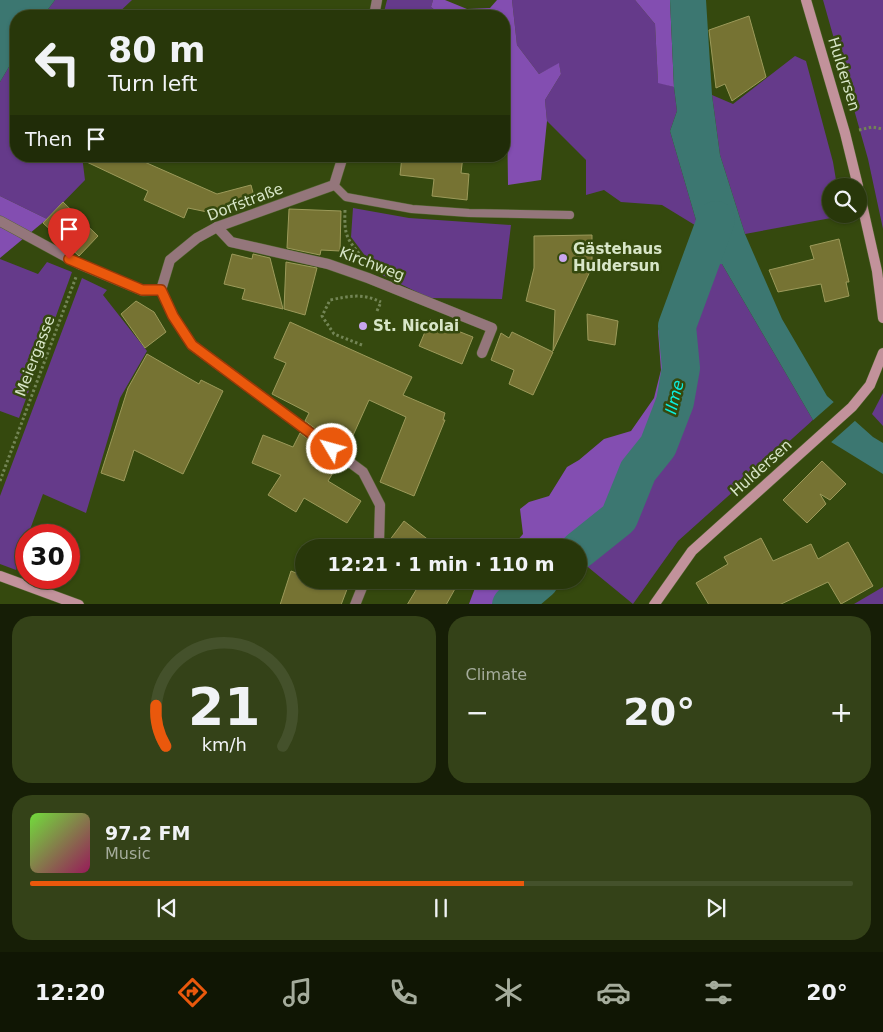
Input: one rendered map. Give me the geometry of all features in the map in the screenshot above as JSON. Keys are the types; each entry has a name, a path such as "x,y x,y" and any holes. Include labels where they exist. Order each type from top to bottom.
{"street":[{"name":"Huldersen","path":"806,0 846,133 856,178"},
{"path":"334,186 341,162"},
{"name":"Dorfstraße","path":"161,290 170,260 197,238 218,227 334,186"},
{"path":"0,222 81,265 142,290 161,290 173,316 192,345 364,472 380,505 379,539"},
{"path":"866,223 877,271 883,318"},
{"name":"Kirchweg","path":"218,227 231,242 328,264 492,328 482,353"},
{"name":"Huldersen","path":"656,604 692,551 852,406 870,386 883,353"},
{"path":"0,576 79,604"},
{"path":"355,604 361,589"}],"lane":[{"path":"334,186 346,197 412,209 469,213 570,214"}],"path":[{"path":"846,133 872,127 883,129"},
{"path":"344,228 346,236 364,261"},
{"name":"Meiergasse","path":"0,480 69,295"},
{"path":"362,345 334,334 322,316 330,300 354,296 381,300 377,311"}],"shaded area":[{"path":"55,0 132,0 121,10 48,10"},
{"path":"387,0 433,0 431,7 435,10 384,10"},
{"path":"433,0 445,0 467,9 490,8 497,0 512,0 517,45 539,74 559,63 561,74 545,100 547,121 541,180 508,185 508,162 510,162 510,10 435,10 431,7"},
{"path":"512,0 635,0 655,24 658,82 674,87 677,111 670,131 698,227 662,205 621,202 604,190 586,195 586,160 547,121 545,100 561,74 559,64 539,74 517,45"},
{"path":"635,0 670,0 674,87 658,83 655,24"},
{"path":"823,0 883,0 883,229 868,159"},
{"path":"795,56 806,61 836,178 822,178 822,220 745,234 720,155 712,95 733,104"},
{"path":"10,65 10,162 83,162 85,180 47,219 0,196 0,82"},
{"path":"0,196 47,219 0,258"},
{"path":"353,208 409,218 511,225 502,299 429,298 378,273 351,237"},
{"path":"698,227 715,264 690,320 687,394 669,444 623,524 587,558 587,539 519,539 523,534 520,509 529,502 549,496 567,467 579,460 604,439 631,431 654,398 661,370 658,331"},
{"path":"0,259 38,274 47,262 72,272 19,418 0,411"},
{"path":"715,264 722,264 813,420 678,541 633,604 587,566 587,559 623,524 669,444 689,364 690,320"},
{"path":"82,278 107,290 103,295 147,351 120,398 86,513 43,494 32,524 15,524 15,570 0,564 0,496"},
{"path":"883,393 883,426 872,414"},
{"path":"883,587 883,604 854,604"},
{"path":"475,589 548,589 531,604 469,604"}],"water":[{"path":"0,0 55,0 48,10 10,10 10,65 0,82"},
{"path":"670,0 706,0 712,95 720,155 745,234 782,319 827,396 873,437 883,443 883,474 831,442 813,420 722,264 715,264 698,227 670,131 677,111"}],"pier":[{"path":"836,400 857,419 829,444 811,422"}],"building":[{"path":"749,16 766,77 732,101 725,84 716,88 709,30"},
{"path":"87,162 145,162 217,194 251,185 256,204 217,214 188,208 184,218 144,200 148,191"},
{"path":"401,162 462,162 461,173 469,174 467,200 432,196 434,179 400,175"},
{"path":"63,202 98,236 79,256 43,223"},
{"path":"289,209 341,211 340,251 321,250 320,255 287,248"},
{"path":"592,235 592,267 553,351 555,310 526,301 534,268 534,236"},
{"path":"839,239 849,282 846,282 849,296 825,302 821,284 778,292 769,270 814,259 810,246"},
{"path":"232,254 252,259 253,254 270,258 283,309 242,299 245,289 224,284"},
{"path":"286,262 317,268 305,315 284,309"},
{"path":"136,301 154,312 166,332 145,348 121,314"},
{"path":"587,314 618,321 615,345 588,340"},
{"path":"430,320 473,337 462,364 419,346"},
{"path":"290,322 412,377 403,395 445,413 443,420 445,420 414,496 380,482 406,417 369,400 346,451 305,421 309,413 272,394 286,363 274,358"},
{"path":"512,332 553,352 533,395 509,384 514,370 491,360 501,333 509,338"},
{"path":"147,354 199,384 201,380 223,391 183,474 134,450 124,481 101,473 128,388"},
{"path":"300,433 339,463 328,481 361,501 347,523 304,498 296,512 268,495 281,475 252,463 263,435 293,447"},
{"path":"822,461 846,484 830,500 820,494 826,504 807,523 783,500"},
{"path":"404,521 427,539 390,539"},
{"path":"761,538 773,561 811,544 818,559 848,542 873,586 841,604 828,582 781,604 708,604 696,583 728,564 724,557"},
{"path":"291,571 295,573 295,589 347,589 341,604 280,604"},
{"path":"417,589 455,589 447,604 408,604"}],"waterway":[{"name":"Ilme","path":"587,544 619,518 638,471 658,446 675,402 681,368 677,326 716,220"},
{"name":"Ilme","path":"512,604 530,589"}],"place":[{"name":"Gästehaus Huldersun","path":"563,258"},
{"name":"St. Nicolai","path":"363,326"}],"route":[{"path":"69,259 142,290 161,290 173,316 192,345 332,449"}]}
